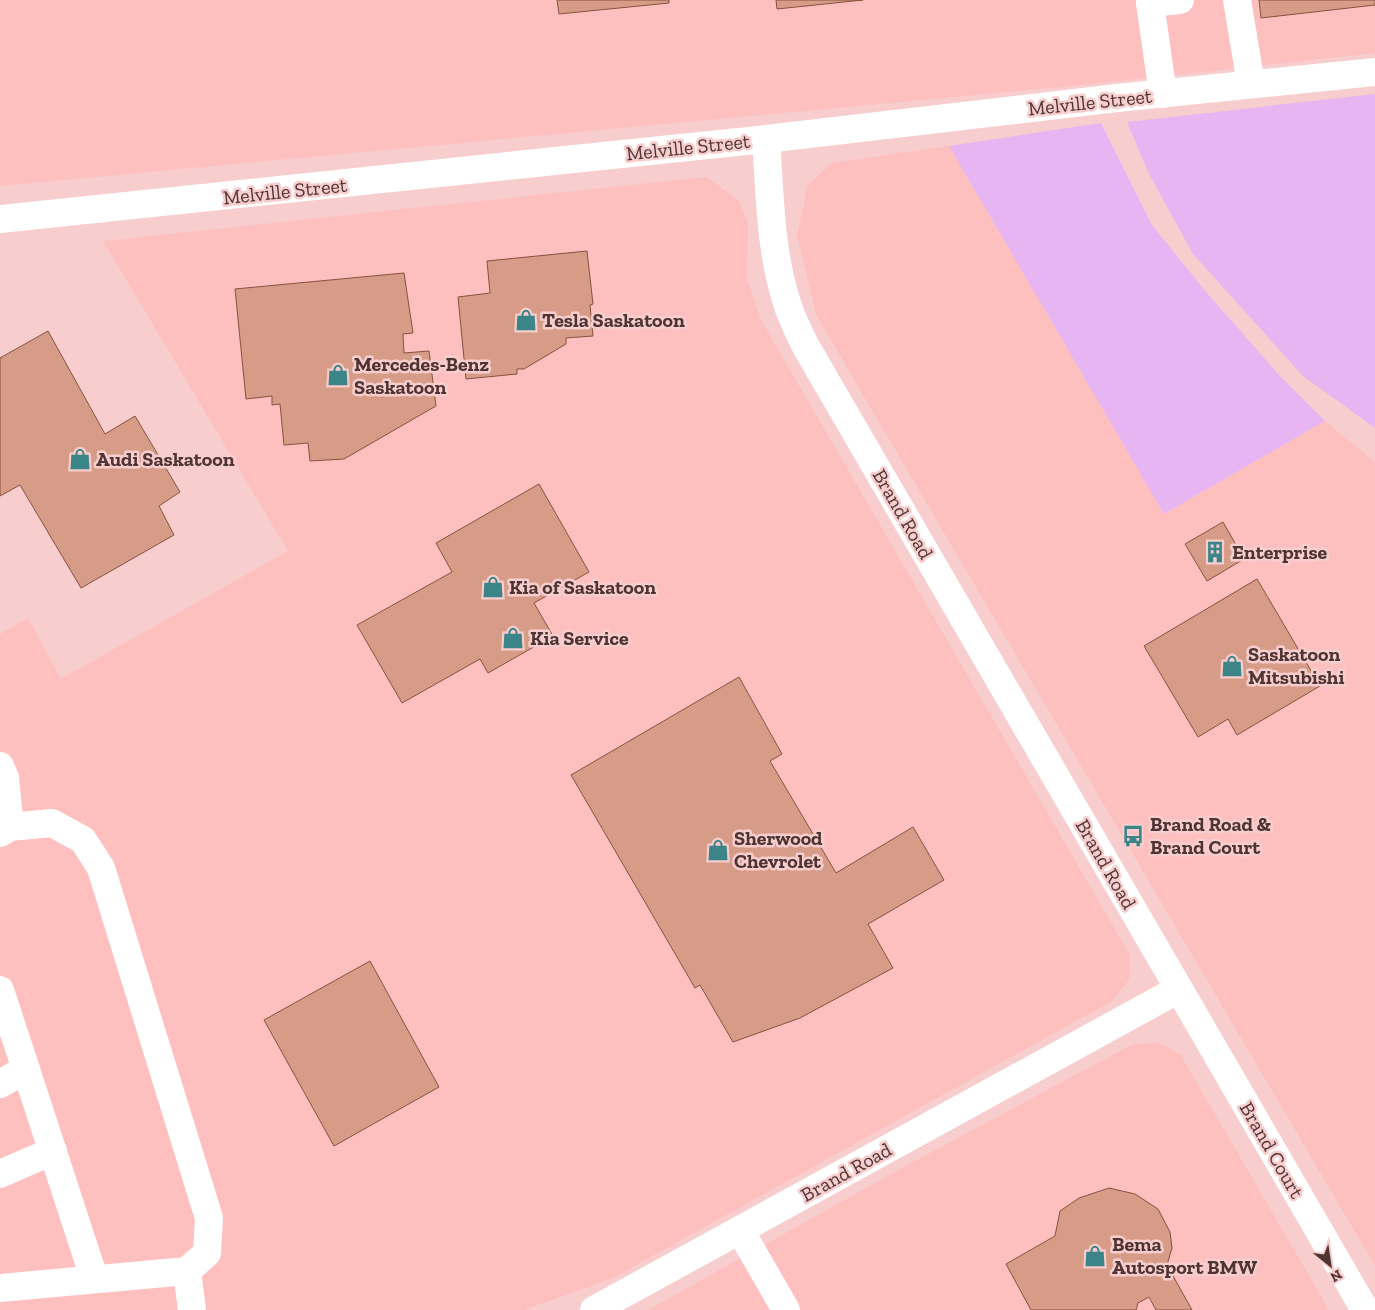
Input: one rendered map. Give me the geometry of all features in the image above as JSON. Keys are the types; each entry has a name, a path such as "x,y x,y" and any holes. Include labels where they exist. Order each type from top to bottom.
{"street":[{"path":"1163,94 1150,3 1180,0"},
{"path":"1237,0 1251,84"},
{"name":"Melville Street","path":"0,219 766,140 1251,84 1375,72"},
{"name":"Brand Road","path":"594,1310 1179,989 804,345 788,306 774,245 766,140"},
{"path":"0,766 5,778 5,830 52,823 83,840 101,868 209,1218 207,1253 187,1272 94,1278 0,1288"},
{"name":"Brand Court","path":"1179,989 1365,1310"},
{"path":"0,993 94,1278"},
{"path":"0,1084 26,1070"},
{"path":"0,1174 53,1151"},
{"path":"740,1230 786,1310"},
{"path":"187,1272 192,1310"}],"shaded area":[{"path":"0,0 1375,0 1375,53 1072,86 0,186"},
{"path":"1375,94 1375,428 1303,376 1193,254 1148,172 1127,122"},
{"path":"1101,123 1152,225 1207,293 1279,375 1325,421 1164,514 949,146"},
{"path":"949,146 1164,514 1325,421 1375,462 1375,1266 816,315 797,235 808,185 832,163"},
{"path":"706,177 739,201 748,223 747,279 761,320 1130,955 1129,980 1112,1001 613,1278 524,1310 0,1310 0,634 28,618 61,679 288,551 103,241"},
{"path":"1159,1043 1180,1054 1329,1310 648,1310 900,1169 1133,1044"}],"building":[{"path":"557,0 669,0 669,3 559,14"},
{"path":"776,0 863,0 777,9"},
{"path":"1259,0 1375,0 1375,5 1261,18"},
{"name":"Tesla Saskatoon","path":"587,251 593,304 590,305 593,336 566,338 566,344 524,369 517,369 517,374 466,379 458,297 490,293 487,261"},
{"name":"Mercedes-Benz Saskatoon","path":"404,273 413,333 403,334 404,353 429,351 436,406 344,459 310,461 308,443 284,445 280,404 272,405 272,396 246,399 235,289"},
{"name":"Audi Saskatoon","path":"48,331 105,434 135,416 180,492 159,506 174,535 81,588 20,485 0,496 0,358"},
{"name":"Kia of Saskatoon","path":"539,484 589,572 534,603 553,636 488,673 480,659 402,703 357,625 452,572 436,543"},
{"name":"Enterprise","path":"1223,522 1244,559 1207,581 1185,544"},
{"name":"Saskatoon Mitsubishi","path":"1257,579 1320,686 1237,735 1228,719 1198,737 1144,646"},
{"name":"Sherwood Chevrolet","path":"739,677 782,754 770,761 836,873 913,827 944,880 868,924 893,968 800,1018 733,1042 700,985 695,988 571,775"},
{"path":"370,961 439,1087 334,1146 264,1020"},
{"name":"Bema Autosport BMW","path":"1109,1188 1135,1194 1158,1209 1170,1232 1172,1248 1167,1265 1192,1310 1156,1310 1149,1297 1138,1303 1136,1310 1031,1310 1006,1264 1055,1236 1060,1211 1079,1198"}],"place":[{"name":"Tesla Saskatoon","path":"526,320"},
{"name":"Mercedes-Benz Saskatoon","path":"338,375"},
{"name":"Audi Saskatoon","path":"80,459"},
{"name":"Enterprise","path":"1215,552"},
{"name":"Kia of Saskatoon","path":"493,587"},
{"name":"Kia Service","path":"513,638"},
{"name":"Saskatoon Mitsubishi","path":"1232,666"},
{"name":"Brand Road & Brand Court","path":"1133,836"},
{"name":"Sherwood Chevrolet","path":"718,850"},
{"name":"Bema Autosport BMW","path":"1095,1256"}]}
